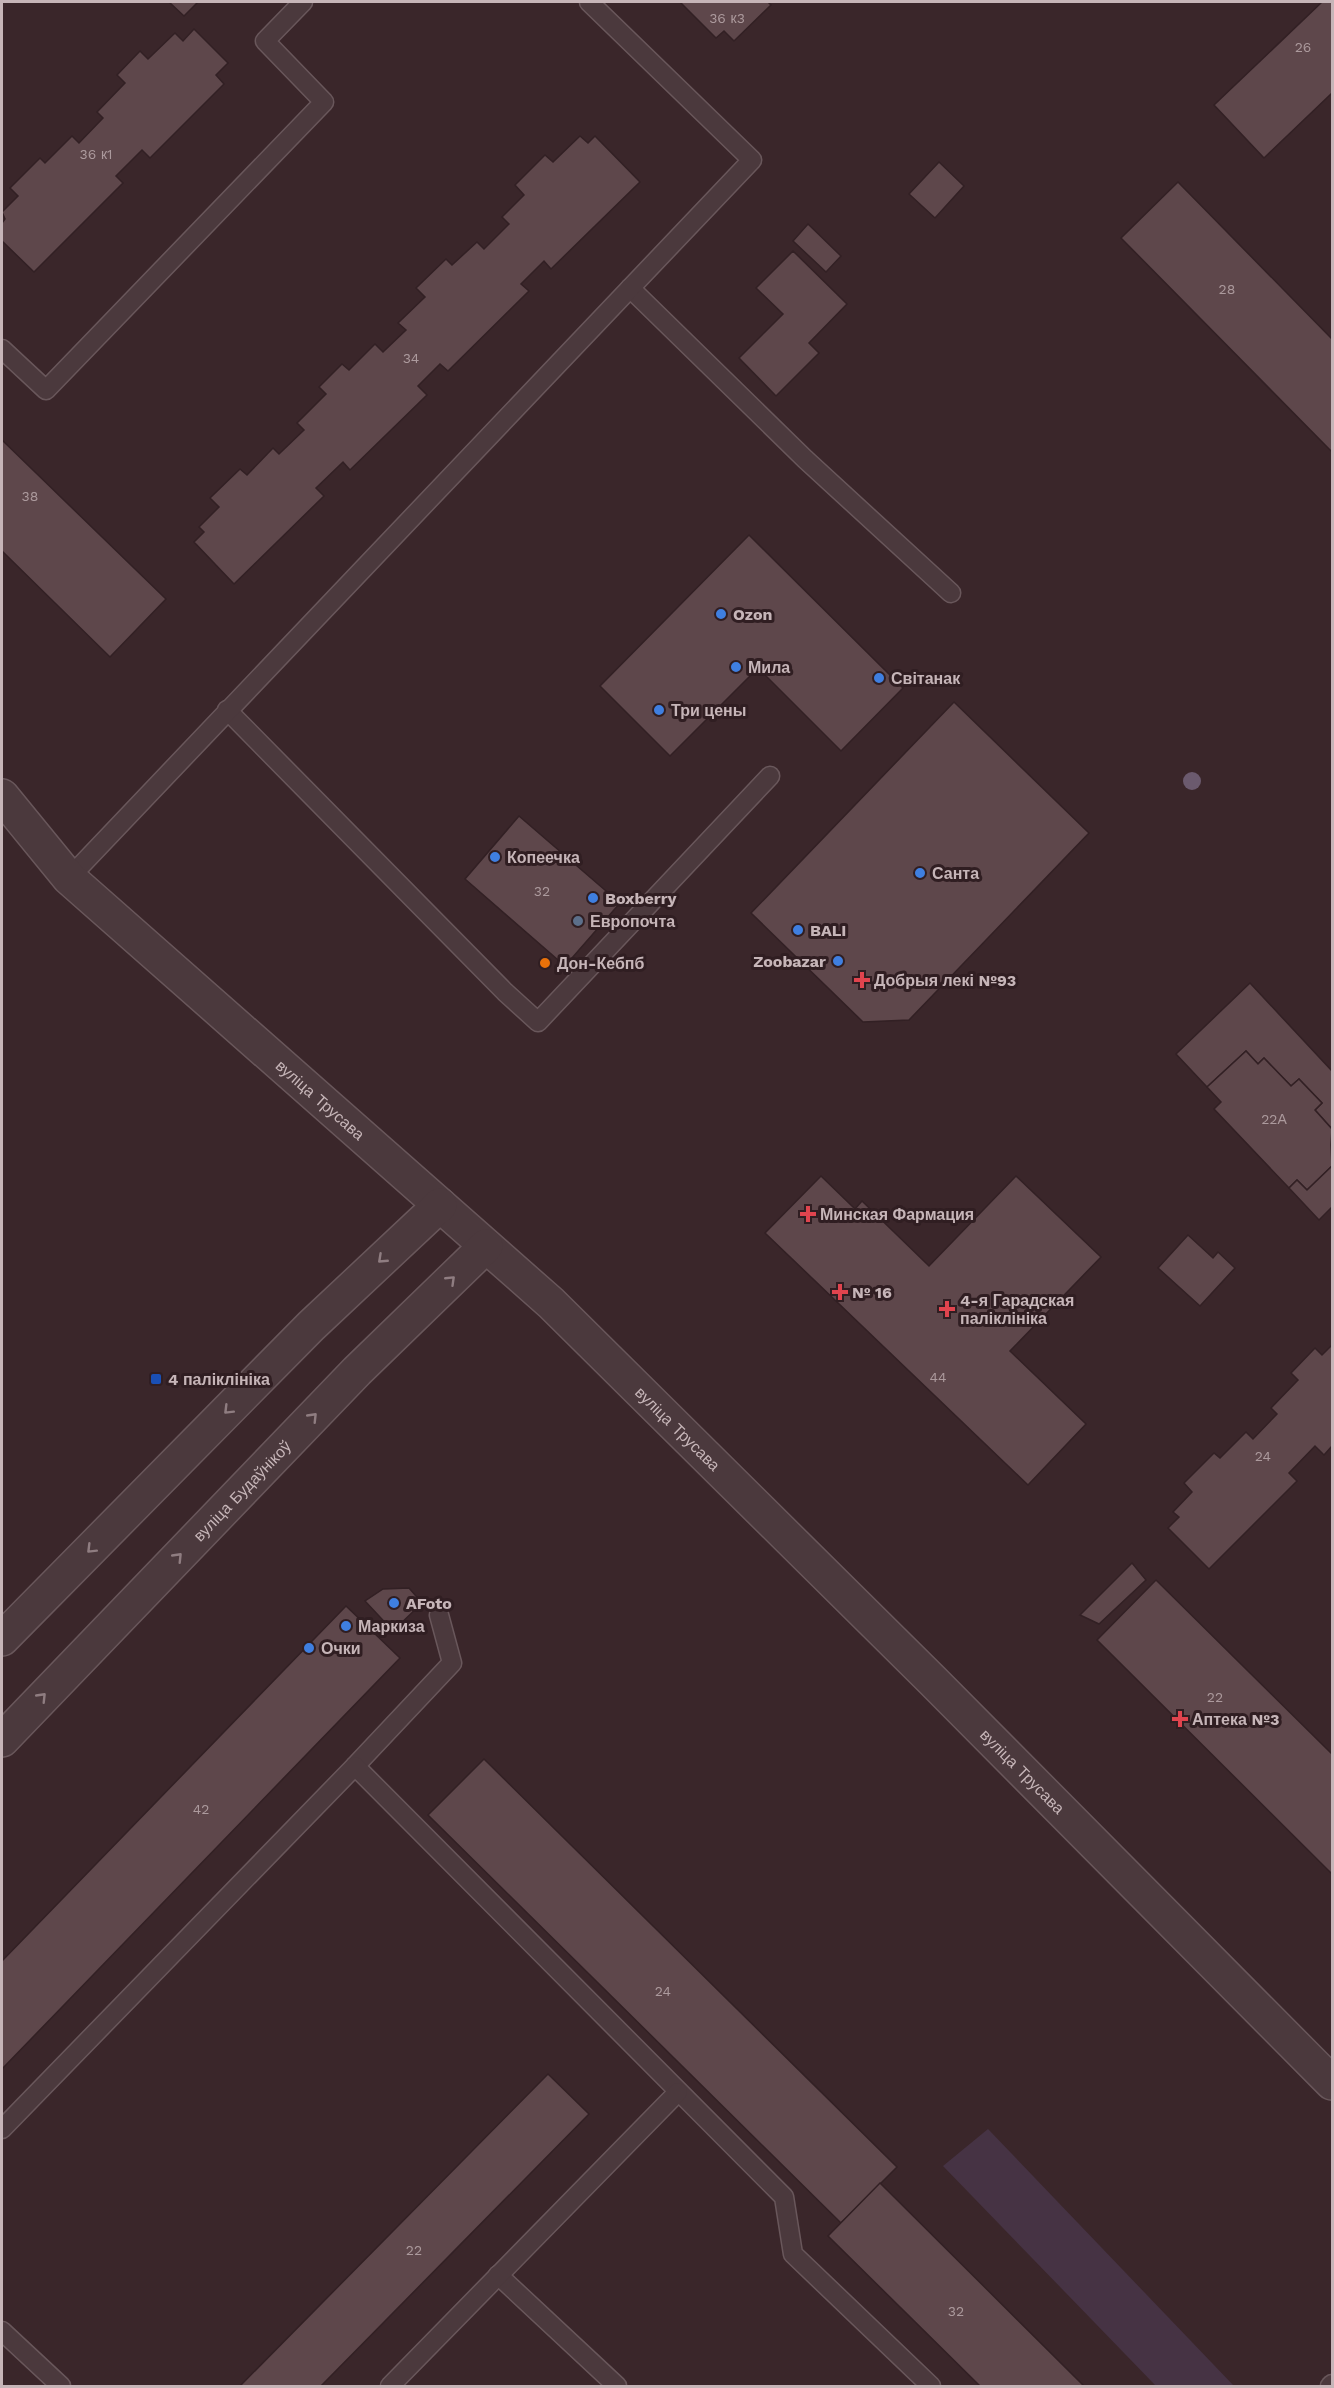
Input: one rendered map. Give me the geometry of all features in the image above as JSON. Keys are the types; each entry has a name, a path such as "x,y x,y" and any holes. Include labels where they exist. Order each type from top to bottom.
{"street":[{"name":"вуліца Трусава","path":"2,796 69,878 551,1303 856,1605 1332,2083"},
{"path":"2,1639 311,1326 440,1205"},
{"name":"вуліца Будаўнікоў","path":"2,1740 357,1371 486,1246"}],"lane":[{"path":"2,349 46,390 324,102 265,41 303,2"},
{"path":"69,878 752,160 589,2"},
{"path":"630,288 805,459 951,593"},
{"path":"227,710 488,975 538,1022 770,776"},
{"path":"2,2129 452,1663 439,1615"},
{"path":"355,1766 784,2197 793,2254 931,2386"},
{"path":"390,2386 678,2092"},
{"path":"498,2275 617,2386"},
{"path":"2,2331 61,2386"}],"shaded area":[{"path":"988,2129 1234,2386 1156,2386 943,2166"}],"building":[{"path":"169,2 198,2 184,16"},
{"path":"680,2 768,2 771,5 734,41 724,31 716,38"},
{"path":"1322,2 1332,2 1332,93 1264,158 1214,105"},
{"path":"194,29 228,63 216,75 224,84 150,158 142,150 116,176 123,183 34,272 2,241 2,223 5,219 2,212 18,196 10,188 40,158 45,163 72,136 79,143 103,118 97,112 125,83 117,75 140,51 148,59 175,33 183,41"},
{"path":"580,136 588,143 595,136 640,182 551,269 544,261 521,284 529,291 448,371 440,364 418,386 427,395 350,470 343,462 316,488 324,496 234,584 194,542 204,532 199,527 219,507 210,498 240,469 247,475 273,448 279,454 304,430 297,423 326,394 319,387 342,364 349,370 375,344 383,352 406,330 398,323 425,297 416,288 446,259 452,265 477,242 484,249 509,224 502,217 524,195 515,185 545,155 553,162"},
{"path":"939,162 964,186 935,218 909,194"},
{"path":"1178,182 1332,339 1332,452 1121,238"},
{"path":"808,224 841,256 826,272 793,241"},
{"path":"793,251 847,304 809,343 819,353 776,396 739,358 783,314 756,288"},
{"path":"2,440 166,599 110,657 2,551"},
{"path":"749,535 903,688 841,751 758,668 670,756 600,686"},
{"name":"Санта","path":"954,702 1089,833 909,1020 863,1022 751,913"},
{"path":"519,816 620,903 565,966 465,879"},
{"path":"1250,983 1332,1071 1332,1129 1315,1110 1322,1103 1299,1079 1291,1086 1264,1058 1258,1064 1246,1051 1207,1087 1176,1054"},
{"path":"1246,1051 1258,1064 1264,1058 1291,1086 1299,1079 1322,1103 1315,1110 1332,1129 1332,1166 1307,1190 1297,1180 1289,1188 1214,1109 1221,1102 1207,1087"},
{"path":"1332,1166 1332,1207 1319,1220 1289,1188 1297,1180 1307,1190"},
{"name":"4-я Гарадская паліклініка","path":"821,1176 855,1209 862,1201 929,1266 1016,1176 1101,1257 1010,1351 1086,1424 1028,1485 765,1233"},
{"path":"1188,1235 1213,1258 1218,1252 1235,1268 1200,1306 1158,1268"},
{"path":"1332,1345 1332,1446 1324,1455 1315,1446 1289,1473 1297,1481 1209,1569 1168,1528 1179,1517 1173,1512 1192,1492 1184,1483 1214,1453 1220,1458 1246,1432 1253,1439 1277,1414 1271,1408 1298,1380 1291,1373 1315,1348 1322,1355"},
{"path":"1132,1563 1146,1580 1099,1624 1080,1615"},
{"path":"1156,1580 1332,1754 1332,1874 1097,1640"},
{"path":"409,1588 422,1603 393,1631 365,1601 383,1589"},
{"path":"346,1606 400,1658 2,2069 2,1961"},
{"path":"484,1759 897,2167 841,2223 428,1815"},
{"path":"548,2074 589,2114 321,2386 240,2386"},
{"path":"880,2183 1084,2386 980,2386 828,2236"}],"place":[{"name":"Ozon","path":"721,614"},
{"name":"Мила","path":"736,667"},
{"name":"Світанак","path":"879,678"},
{"name":"Три цены","path":"659,710"},
{"name":"Копеечка","path":"495,857"},
{"name":"Санта","path":"920,873"},
{"name":"Boxberry","path":"593,898"},
{"name":"Европочта","path":"578,921"},
{"name":"BALI","path":"798,930"},
{"name":"Zoobazar","path":"838,961"},
{"name":"Дон-Кебпб","path":"545,963"},
{"name":"Добрыя лекі №93","path":"862,980"},
{"name":"Минская Фармация","path":"808,1214"},
{"name":"№ 16","path":"840,1292"},
{"name":"4-я Гарадская паліклініка","path":"947,1309"},
{"name":"4 паліклініка","path":"156,1379"},
{"name":"AFoto","path":"394,1603"},
{"name":"Маркиза","path":"346,1626"},
{"name":"Очки","path":"309,1648"},
{"name":"Аптека №3","path":"1180,1719"}]}
